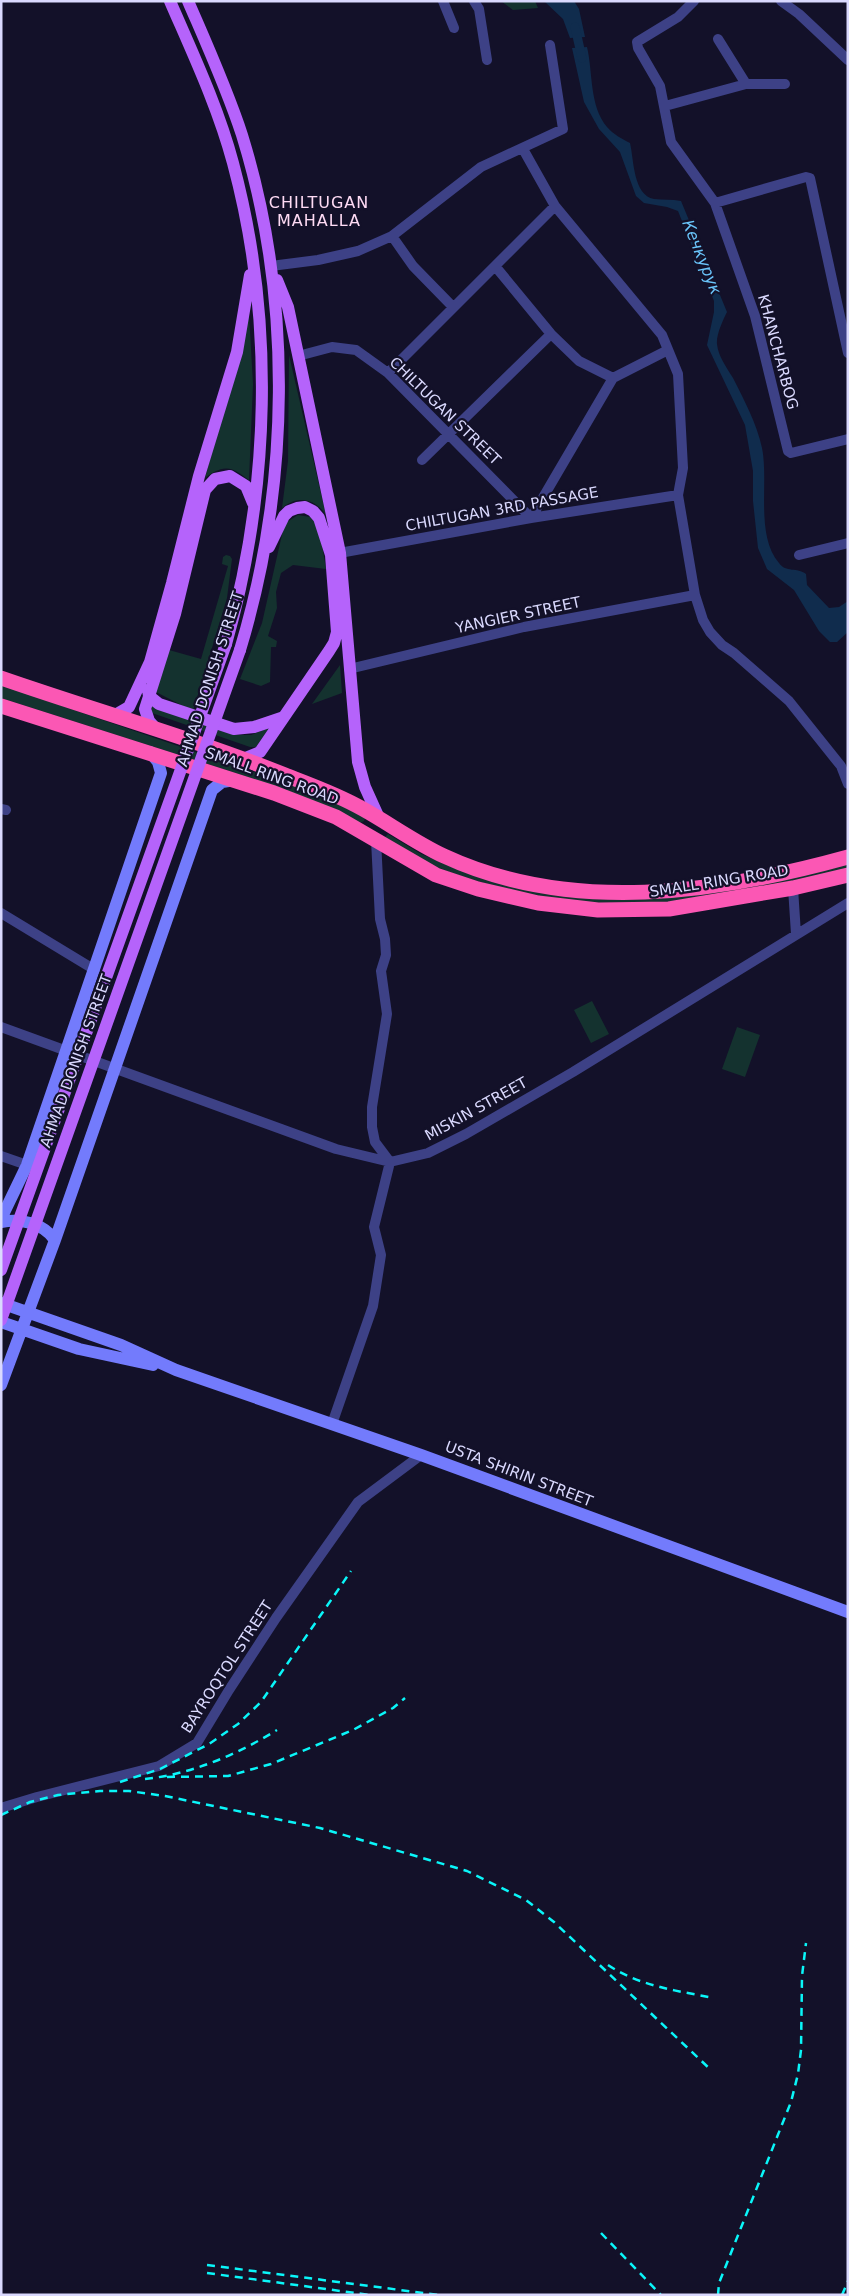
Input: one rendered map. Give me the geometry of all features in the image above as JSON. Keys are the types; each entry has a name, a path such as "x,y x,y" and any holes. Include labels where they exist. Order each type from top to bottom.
{"highway":[{"name":"SMALL RING ROAD","path":"1,678 244,759 348,801 433,850 473,867 529,882 605,892 652,892 708,887 793,871 848,857"},
{"name":"SMALL RING ROAD","path":"1,706 274,793 336,817 413,863 445,879 512,897 576,908 623,911 669,909 793,888 848,875"},
{"path":"373,838 379,818"}],"main road":[{"name":"AHMAD DONISH STREET","path":"1,1270 226,644 237,604 254,507 261,377 252,257 242,199 225,136 207,86 170,1"},
{"name":"AHMAD DONISH STREET","path":"1,1321 240,650 253,608 262,560 276,449 278,365 271,266 258,196 242,135 222,80 188,1"},
{"path":"107,714 117,714 129,707 145,675 164,616 198,476 237,352 252,257"},
{"path":"271,266 288,307 348,622 349,669 358,762 365,786 379,818"},
{"path":"278,365 288,307"},
{"path":"158,731 150,724 146,714 149,696 175,614 205,490 218,477 234,477 248,489 254,507"},
{"path":"244,759 260,752 335,641 337,632 336,554 319,518 309,509 301,507 293,509 284,516 262,560"},
{"path":"145,675 149,696 159,704 234,729 254,728 285,716 299,704 338,649 348,622"}],"street":[{"path":"443,1 454,28"},
{"path":"474,1 479,9 487,60"},
{"name":"KHANCHARBOG","path":"694,1 687,10 638,42 637,45 658,80 665,106 671,142 715,203 756,316 788,451 791,453 848,439"},
{"path":"781,1 799,14 848,60"},
{"path":"718,39 746,84"},
{"path":"271,266 318,260 358,251 392,236 482,167 563,129 550,45"},
{"path":"665,106 746,84 785,84"},
{"path":"523,149 555,206 662,335 678,374 683,468 678,495 698,609 710,632 722,645 734,653 789,701 841,766 848,784"},
{"path":"715,203 810,178 848,353"},
{"path":"388,373 555,206"},
{"path":"392,236 413,266 453,307"},
{"path":"495,266 551,334 579,361 613,378"},
{"path":"837,307 848,304"},
{"path":"422,460 551,334"},
{"name":"CHILTUGAN STREET","path":"298,356 332,348 356,350 388,373 531,518"},
{"path":"531,518 613,378 668,350"},
{"name":"CHILTUGAN 3RD PASSAGE","path":"336,554 531,518 678,495"},
{"path":"799,555 848,544"},
{"name":"YANGIER STREET","path":"349,669 524,627 695,595"},
{"name":"AHMAD DONISH STREET","path":"1,1220 27,1165 161,772 158,762 150,752"},
{"path":"1,1385 4,1366 21,1329 55,1240 212,790 222,782 235,780"},
{"path":"332,1424 373,1306 381,1255 374,1227 390,1162 375,1142 372,1127 372,1108 388,1014 382,971 386,955 385,939 379,911 373,838"},
{"path":"793,888 796,934"},
{"name":"MISKIN STREET","path":"115,1068 336,1149 390,1162 428,1153 466,1134 573,1072 848,903"},
{"path":"1,913 95,970"},
{"path":"1,1027 115,1068"},
{"path":"1,1156 27,1165"},
{"path":"1,1220 32,1223 46,1230 55,1240"},
{"name":"USTA SHIRIN STREET","path":"1,1303 121,1344 176,1370 422,1455 848,1612"},
{"name":"USTA SHIRIN STREET","path":"1,1321 79,1349 176,1370"},
{"name":"BAYROQTOL STREET","path":"1,1808 37,1796 159,1766 197,1743 276,1618 358,1502 422,1455"}],"green space":[{"path":"501,1 535,1 538,8 513,10"},
{"path":"249,314 253,384 249,480 230,469 221,469 205,478"},
{"path":"289,355 326,515 317,505 306,500 294,501 282,508 288,461"},
{"path":"298,515 310,517 319,527 326,569 293,565 281,573 276,592 277,608 268,636 277,641 276,647 271,647 270,682 261,686 240,679 262,623 283,530 287,522"},
{"path":"226,555 232,559 227,598 193,711 154,691 169,650 201,659 228,566 222,564 223,557"},
{"path":"340,665 342,693 312,704"},
{"path":"1,685 332,799 365,818 364,821 360,823 245,776 1,698"},
{"path":"151,703 157,709 235,735 251,735 269,728 256,747 250,747 152,713"},
{"path":"388,834 421,854 466,873 573,896 848,863 848,868 818,877 681,902 583,903 512,892 449,872 430,864 385,837"},
{"path":"592,1001 609,1034 591,1043 574,1010"},
{"path":"737,1027 760,1035 745,1077 722,1069"}],"water":[{"path":"544,1 574,1 579,9 585,37 570,38 563,19"},
{"path":"587,47 592,88 597,109 609,130 630,143 638,184 642,191 654,199 681,201 727,312 717,340 719,353 746,403 760,439 764,462 764,508 767,538 779,563 785,568 806,574 807,585 829,608 839,607 848,601 848,632 837,642 830,642 819,631 794,590 767,569 758,548 753,501 753,471 745,425 707,345 714,312 714,301 678,211 644,203 636,196 620,152 599,129 584,102 572,48"}],"waterway":[{"name":"Кечкурук","path":"575,27 582,58"}],"railway":[{"path":"120,1782 160,1769 209,1744 238,1724 261,1702 351,1571"},
{"path":"167,1777 228,1776 271,1764 353,1730 393,1708 405,1698"},
{"path":"145,1779 197,1768 246,1748 277,1730"},
{"path":"1,1815 30,1802 58,1795 100,1791 129,1791 165,1796 320,1828 467,1871 526,1900 554,1922 710,2069"},
{"path":"718,2295 719,2283 791,2102 798,2074 801,2050 802,1976 806,1943"},
{"path":"608,1965 646,1983 714,1998"},
{"path":"601,2233 661,2295"},
{"path":"207,2265 439,2295"},
{"path":"207,2273 370,2295"},
{"path":"842,2295 848,2281"}],"district":[{"name":"CHILTUGАN MAHALLA","path":"319,211"}]}
